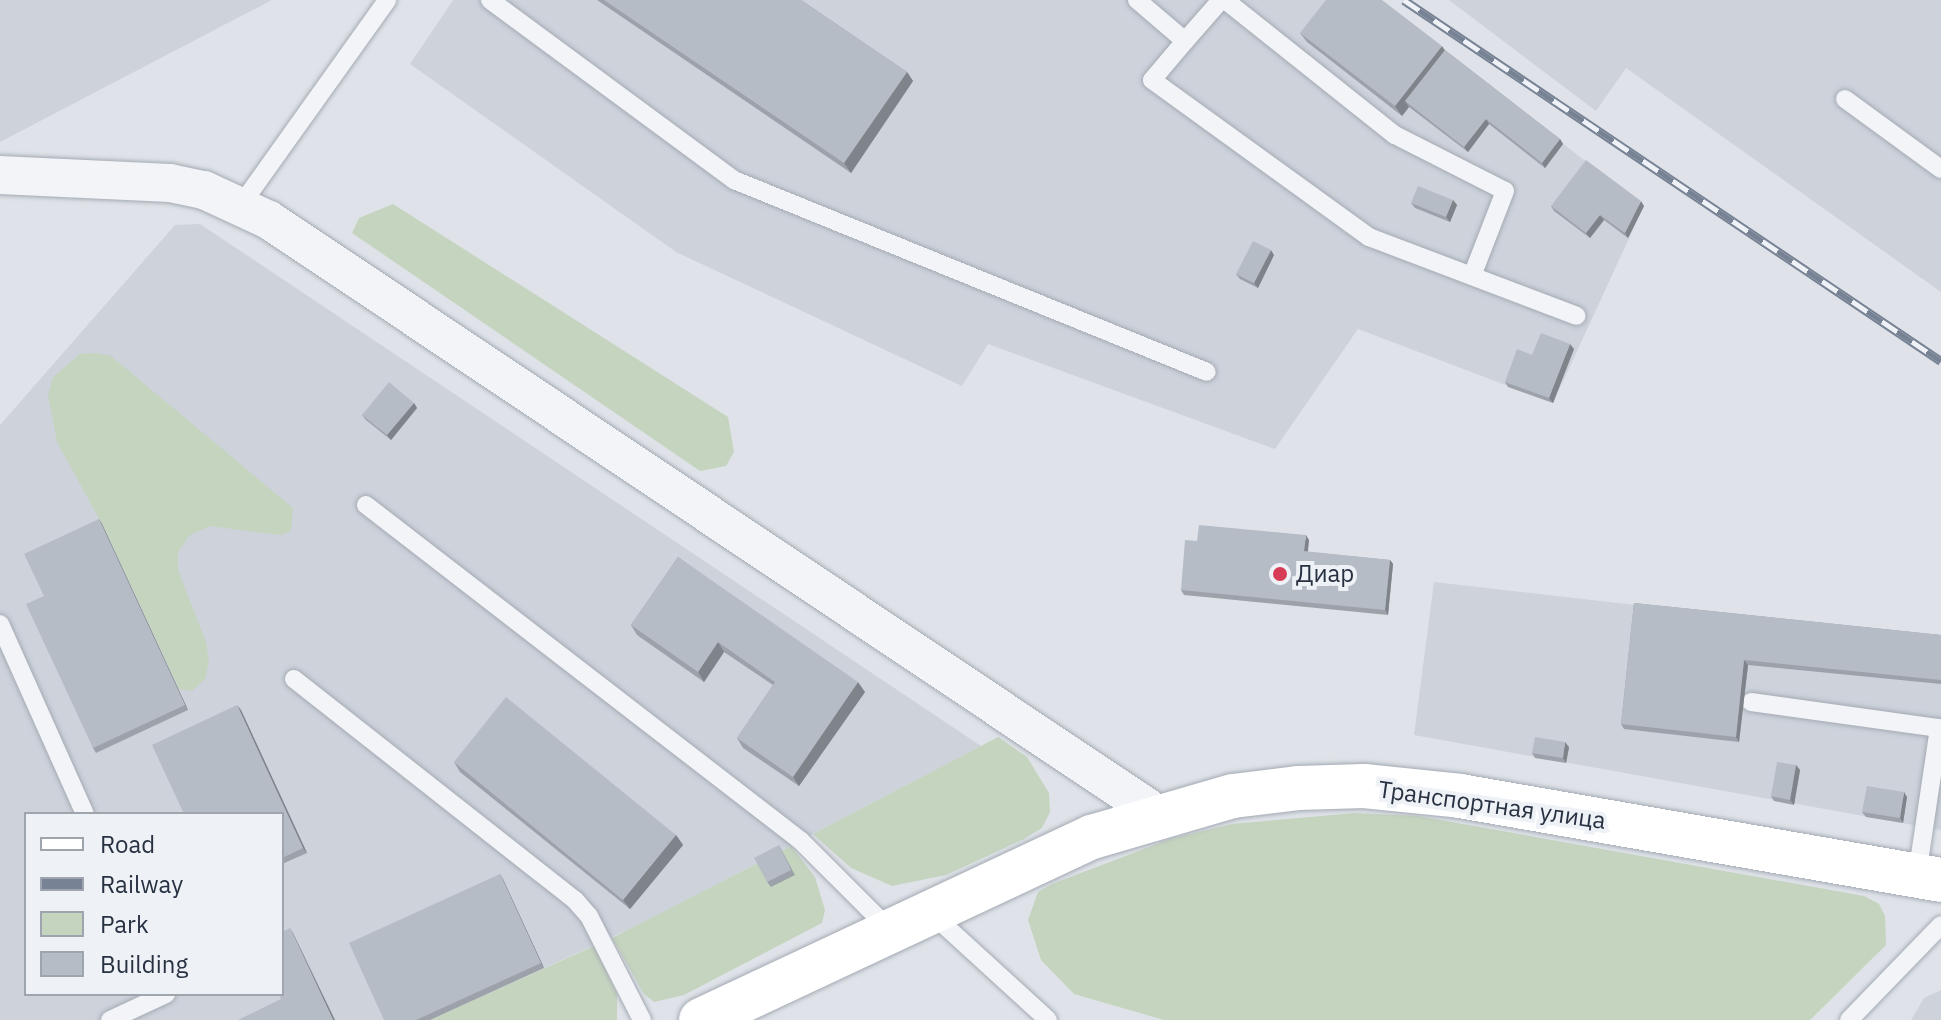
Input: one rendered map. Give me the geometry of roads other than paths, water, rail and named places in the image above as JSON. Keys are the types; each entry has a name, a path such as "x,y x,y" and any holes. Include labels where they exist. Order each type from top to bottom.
{"street":[{"path":"0,175 170,183 204,190 241,205 316,249 1157,814"},
{"name":"Транспортная улица","path":"701,1020 1092,837 1157,814 1298,788 1409,789 1929,878"}],"lane":[{"path":"241,205 387,0"},
{"path":"490,0 734,180 1207,372"},
{"path":"1137,0 1185,41"},
{"path":"1472,276 1505,191 1395,135 1223,0 1152,80 1369,237 1577,316"},
{"path":"1845,99 1941,169"},
{"path":"366,505 801,841 891,931"},
{"path":"0,624 84,812"},
{"path":"294,679 575,900 642,1020"},
{"path":"1751,702 1939,728 1929,878"},
{"path":"930,912 1048,1020"},
{"path":"1849,1020 1941,925"},
{"path":"110,1020 162,996"}],"railway":[{"path":"1404,0 1941,361"}],"place":[{"name":"Диар","path":"1280,574"}]}
